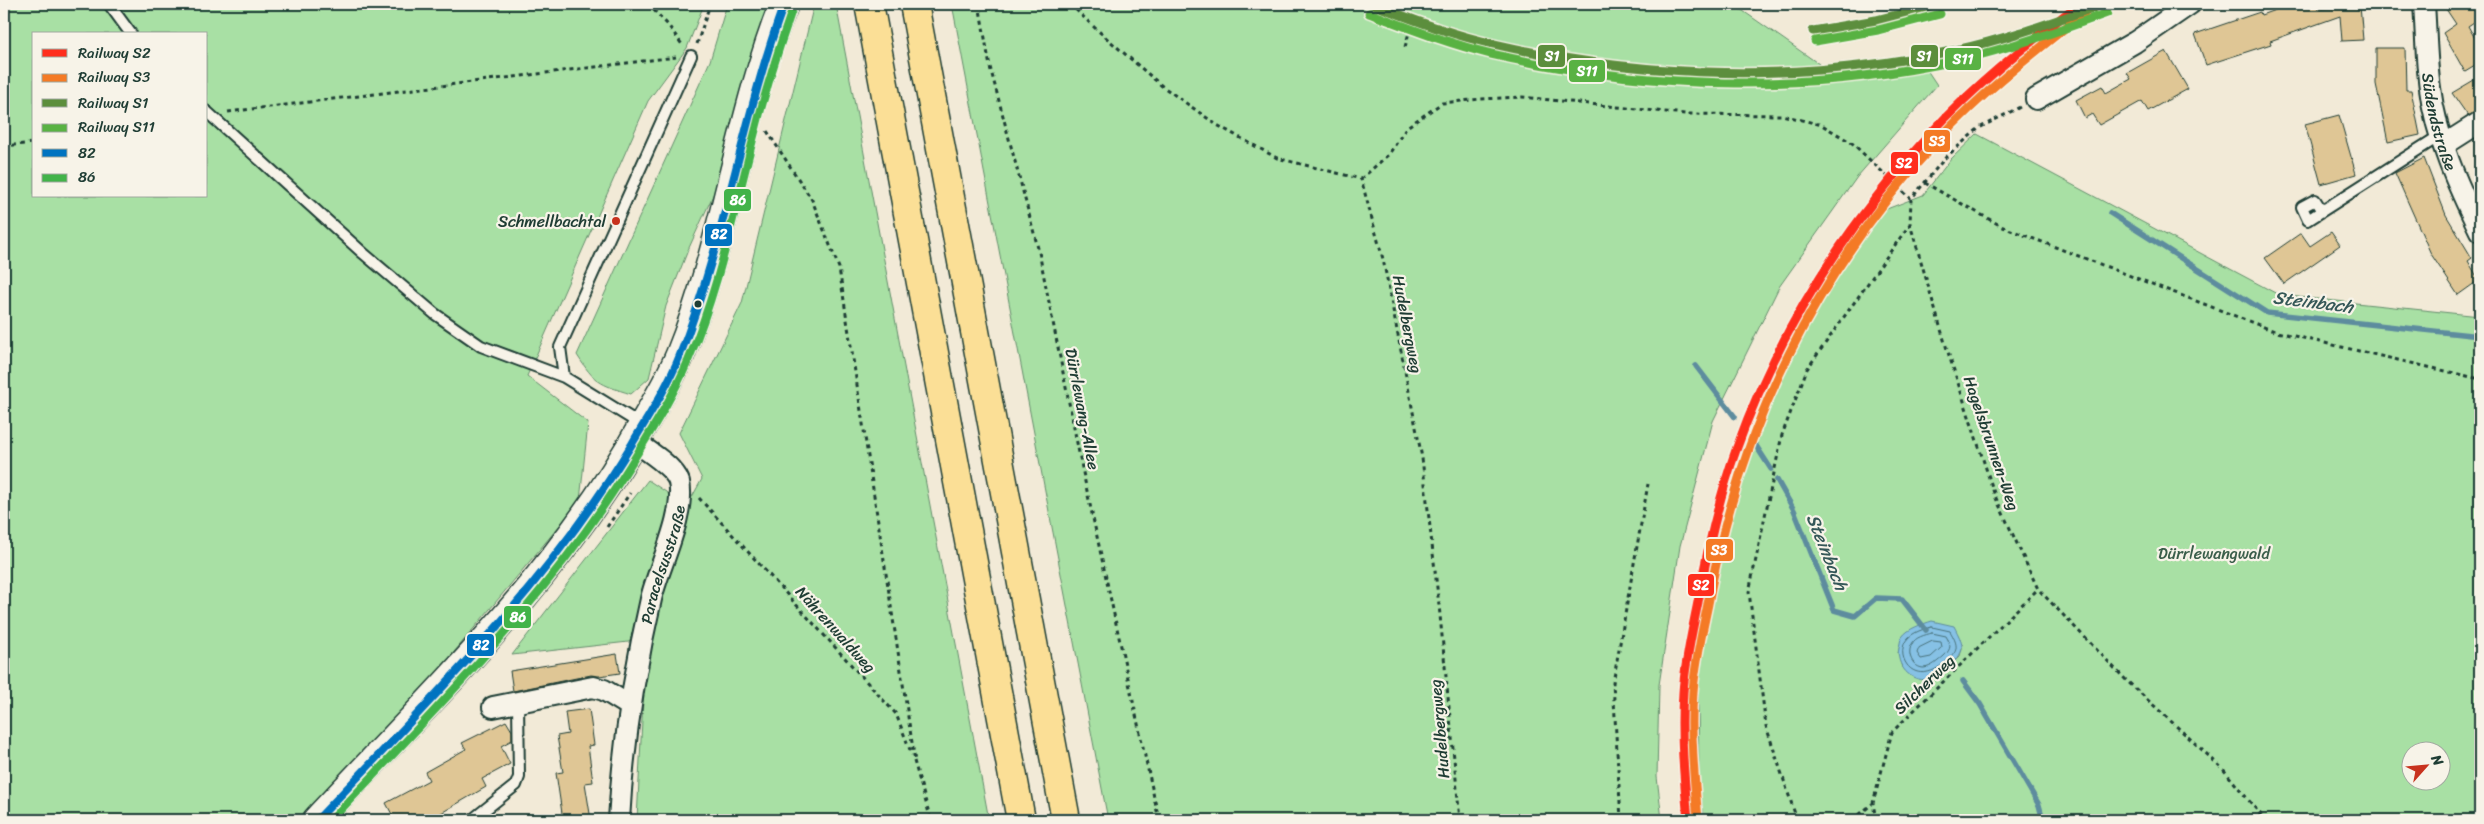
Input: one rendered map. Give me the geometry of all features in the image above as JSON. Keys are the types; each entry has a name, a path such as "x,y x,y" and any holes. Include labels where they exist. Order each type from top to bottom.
{"highway":[{"path":"869,4 1021,820"},
{"path":"914,4 1066,820"}],"main road":[{"path":"317,820 532,587 594,506 639,433 671,375 699,303 756,89 784,4"}],"street":[{"path":"2036,99 2135,42 2190,4"},
{"name":"Südendstraße","path":"2424,4 2430,88 2442,140 2463,196 2480,231"},
{"path":"2442,140 2480,122"},
{"name":"Paracelsusstraße","path":"619,820 630,706 651,598 680,502 679,481 656,456 639,433"},
{"path":"493,707 593,687 604,690 630,706"}],"lane":[{"path":"109,4 130,32"},
{"path":"564,377 560,347 691,56"},
{"path":"208,113 362,253 435,314 481,346 564,377 639,433"},
{"path":"2322,210 2442,140"},
{"path":"472,820 516,785 519,777 518,702"}],"path":[{"path":"648,4 668,25 691,56"},
{"path":"691,56 701,35 710,4"},
{"name":"Dürrlewang-Allee","path":"979,4 988,59 1039,252 1082,468 1159,820"},
{"path":"1070,4 1162,86 1217,125 1277,158 1361,179 1389,154 1407,127 1442,103 1481,98 1522,97 1684,114 1782,115 1822,124 1852,143 1911,200 1945,158 1979,128 2036,99"},
{"path":"1405,47 1410,29"},
{"path":"208,113 691,56"},
{"path":"766,128 812,200 839,268 914,762"},
{"path":"4,146 32,143"},
{"name":"Hudelbergweg","path":"1361,179 1383,259 1422,458 1439,605 1460,820"},
{"path":"1925,183 2003,227 2277,332 2480,379"},
{"name":"Hagelsbrunnen-Weg","path":"1911,200 1910,224 1945,343 1995,496 2038,589 2126,680 2223,769 2265,820"},
{"path":"1797,820 1766,726 1749,592 1782,435 1807,369 1910,224"},
{"name":"Nährenwaldweg","path":"679,481 699,498 896,714 914,762 931,820"},
{"path":"1621,820 1613,683 1648,484"},
{"name":"Silcherweg","path":"1876,820 1873,803 1892,732 2038,589"},
{"path":"1853,820 1873,803"},
{"path":"4,815 6,820"}],"green space":[{"path":"4,4 704,4 687,48 648,101 527,376 588,423 580,501 314,820 4,820"},
{"path":"727,4 768,4 714,193 688,250 666,306 649,378 631,394 612,388 599,381 589,372 577,355 710,61"},
{"path":"814,4 836,4 989,820 637,820 646,640 512,655 648,480 687,506 702,479 679,433 742,303"},
{"path":"952,4 1733,4 1839,78 1925,67 1937,85 1857,177 1779,287 1713,421 1680,546 1659,685 1657,777 1662,820 1108,820"},
{"name":"Dürrlewangwald","path":"1977,134 2279,295 2480,316 2480,820 1704,820 1699,781 1698,679 1722,520 1756,404 1810,308 1850,247 1879,212 1923,195 1951,159","holes":["1902,637 1963,644 1960,656 1942,673 1902,668 1898,653"]}],"water":[{"path":"1932,621 1954,626 1962,647 1956,660 1943,672 1922,680 1910,675 1902,666 1899,661 1899,648 1901,639 1905,634 1920,625"}],"building":[{"path":"2292,4 2317,4 2319,9 2360,6 2363,40 2342,41 2340,16 2270,41 2271,44 2206,65 2195,34 2260,12 2261,15"},
{"path":"2455,4 2474,4 2480,14 2480,18 2468,26 2480,47 2480,63 2465,72 2443,33 2456,24 2446,9"},
{"path":"2376,48 2405,48 2406,90 2411,90 2420,135 2388,142 2376,84"},
{"path":"2166,51 2188,89 2148,111 2142,101 2099,125 2092,114 2085,118 2076,100 2102,86 2106,93 2131,79 2127,73"},
{"path":"2474,80 2480,90 2480,110 2468,116 2452,93"},
{"path":"2339,115 2356,174 2321,184 2305,124"},
{"path":"2424,158 2446,215 2472,258 2468,261 2479,280 2458,295 2431,254 2395,173"},
{"path":"2331,232 2340,245 2284,284 2265,258 2301,233 2310,246"},
{"path":"617,654 620,673 599,676 591,675 513,691 510,671"},
{"path":"589,709 594,745 588,746 593,782 585,783 591,820 563,820 556,773 563,772 557,736 568,734 565,712"},
{"path":"506,721 512,731 512,740 501,746 510,764 482,779 486,787 429,820 395,820 386,803 429,780 425,772 466,749 462,743"}],"waterway":[{"name":"Steinbach","path":"2110,213 2267,313 2480,336"},
{"name":"Steinbach","path":"1696,366 1735,417"},
{"name":"Steinbach","path":"1751,438 1771,469"},
{"name":"Steinbach","path":"1777,480 1794,510 1834,610 1855,616 1876,598 1902,599 1926,630"},
{"name":"Steinbach","path":"1963,681 1980,704 2039,805 2043,820"}],"rail line":[{"name":"S1","path":"1372,4 1463,36 1551,56 1667,70 1725,72 1783,72 1899,61 1994,41 2104,4"},
{"name":"S1","path":"1813,31 1876,20 1938,4"},
{"name":"S2","path":"1688,820 1682,740 1682,708 1689,647 1718,507 1736,450 1772,363 1818,281 1871,204 1901,167 1966,97 2079,4"},
{"name":"S3","path":"1698,819 1693,756 1692,708 1695,670 1701,637 1722,538 1740,474 1763,413 1789,354 1820,297 1856,242 1895,189 1940,138 1974,104 2010,72 2085,12"},
{"name":"S11","path":"1369,13 1460,45 1491,54 1549,66 1666,80 1725,83 1843,78 1901,71 1959,60 1997,50 2107,13"},
{"name":"S11","path":"1815,41 1878,30 1940,14"}],"transit line":[{"name":"82","path":"317,820 444,686 525,594 599,496 658,400 675,367 696,312 722,224 756,91 784,4"},
{"name":"86","path":"331,820 455,688 535,597 572,550 607,500 666,406 688,361 709,306 763,103 793,7"}],"place":[{"name":"Schmellbachtal","path":"616,221"}]}
